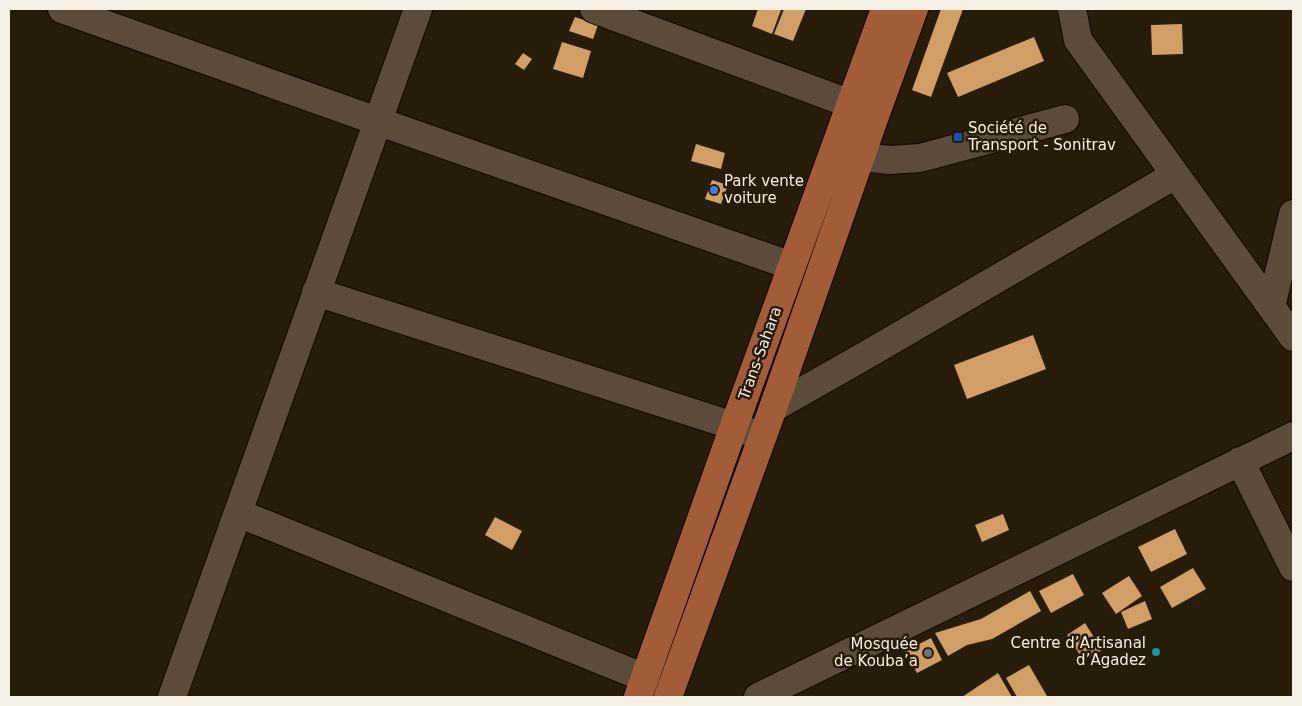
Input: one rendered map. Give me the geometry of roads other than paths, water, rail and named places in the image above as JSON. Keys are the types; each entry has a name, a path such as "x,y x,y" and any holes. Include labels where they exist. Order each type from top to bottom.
{"main road":[{"name":"Trans-Sahara","path":"642,688 734,426 885,9"},
{"name":"Trans-Sahara","path":"668,697 773,408 860,157 914,9"}],"street":[{"path":"62,9 792,266"},
{"path":"172,697 418,9"},
{"path":"594,9 851,104"},
{"path":"1072,9 1078,40 1293,337"},
{"path":"833,150 860,157 890,160 920,158 1065,119"},
{"path":"773,408 1175,175"},
{"path":"1271,307 1293,214"},
{"path":"316,292 734,426 762,437"},
{"path":"758,697 1293,436"},
{"path":"1240,461 1293,567"},
{"path":"238,513 642,688"}],"place":[{"name":"Société de Transport - Sonitrav","path":"958,137"},
{"name":"Park vente voiture","path":"714,190"},
{"name":"Centre d’Artisanal d’Agadez","path":"1156,652"},
{"name":"Mosquée de Kouba’a","path":"928,653"}]}
